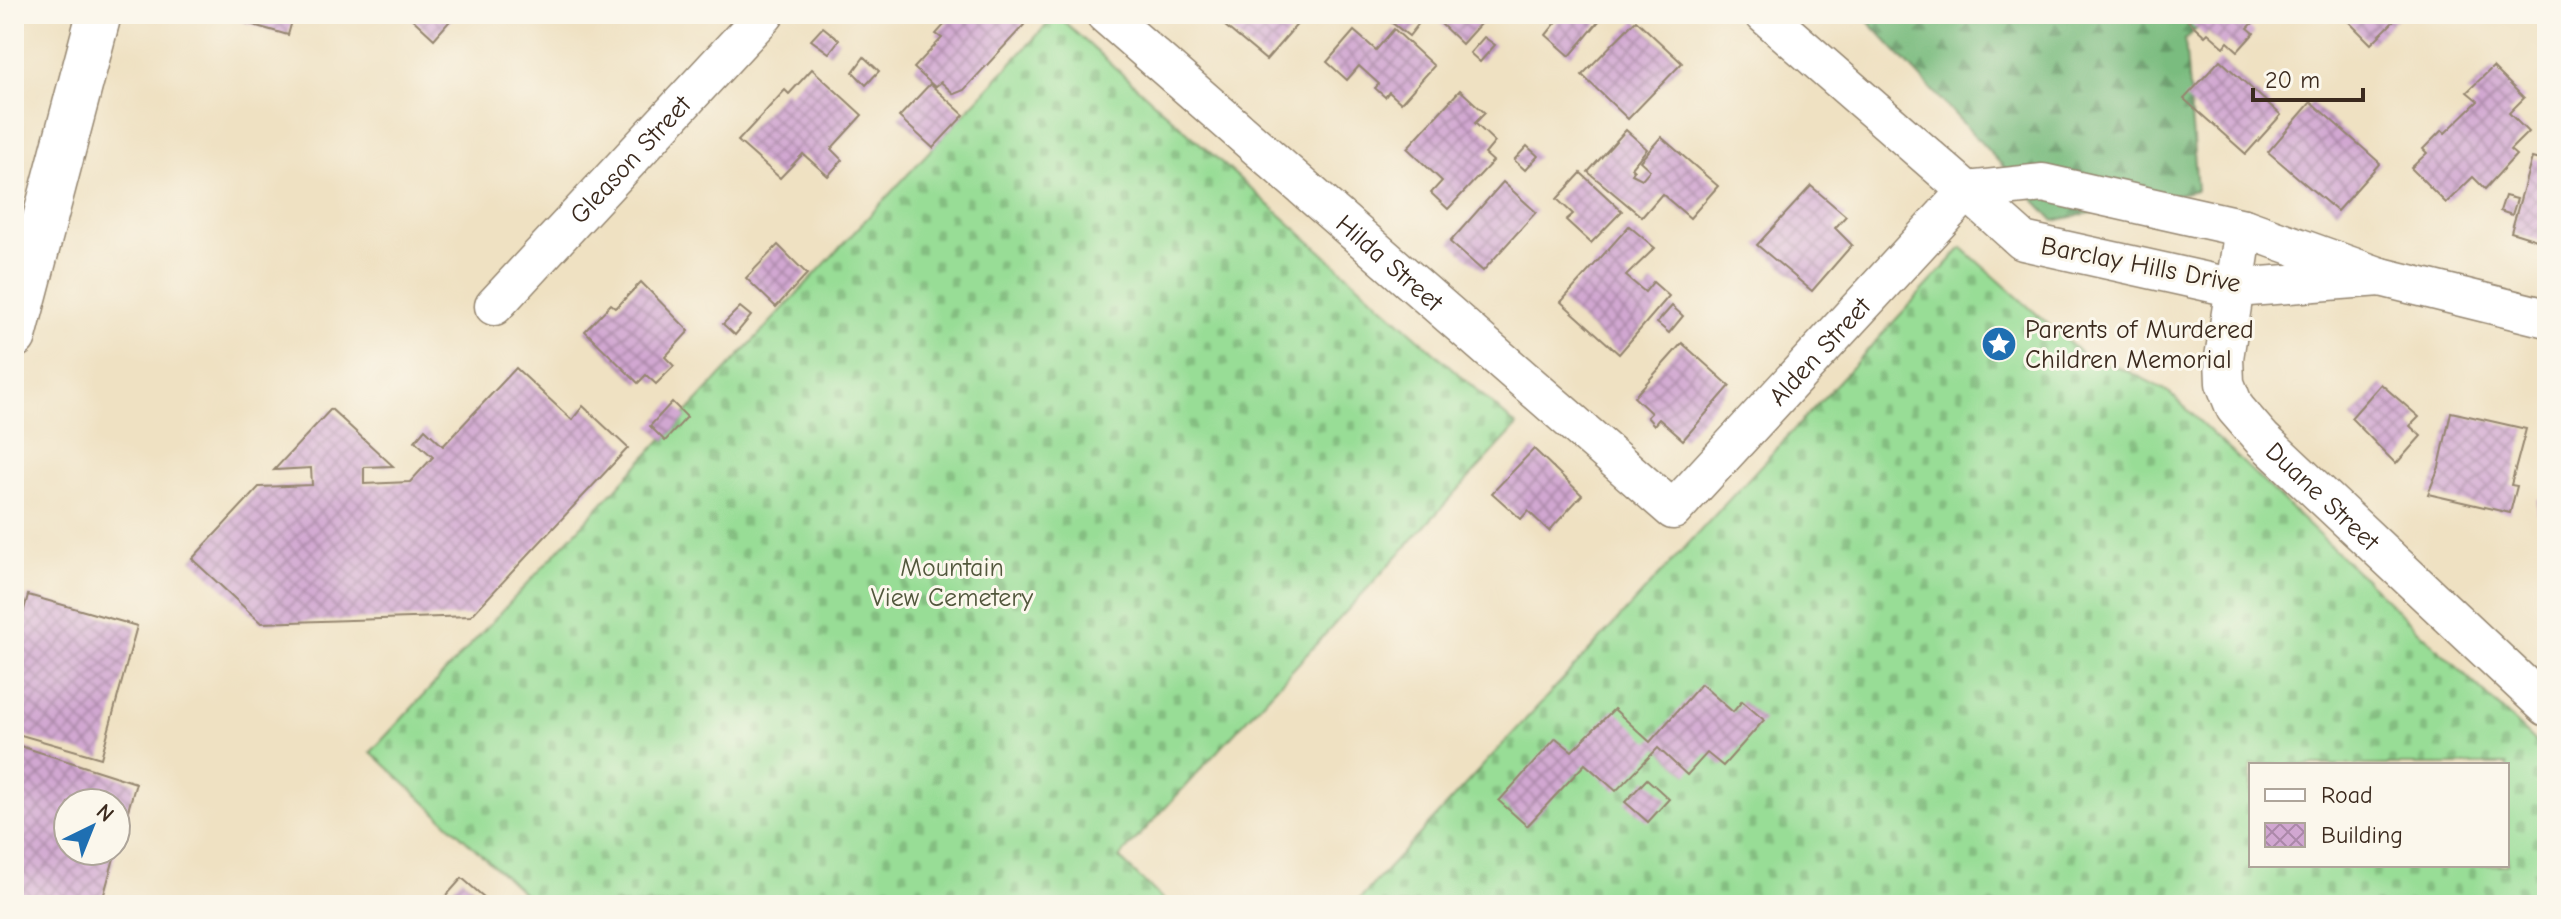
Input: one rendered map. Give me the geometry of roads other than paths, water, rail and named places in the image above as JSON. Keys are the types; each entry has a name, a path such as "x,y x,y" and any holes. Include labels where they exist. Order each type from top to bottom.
{"main road":[{"path":"14,336 99,14"}],"street":[{"name":"Gleason Street","path":"494,306 765,14"},
{"name":"Hilda Street","path":"1105,14 1673,510"},
{"name":"Barclay Hills Drive","path":"1764,14 2023,241 2235,288 2381,277"},
{"name":"Barclay Hills Drive","path":"1967,191 2043,183 2244,228 2381,277 2547,318"},
{"name":"Alden Street","path":"1673,510 1967,191"},
{"name":"Duane Street","path":"2244,228 2224,358 2225,383 2235,408 2262,439 2547,707"}],"place":[{"name":"Parents of Murdered Children Memorial","path":"1999,344"}],"park label":[{"name":"Mountain View Cemetery","path":"952,582"}]}
